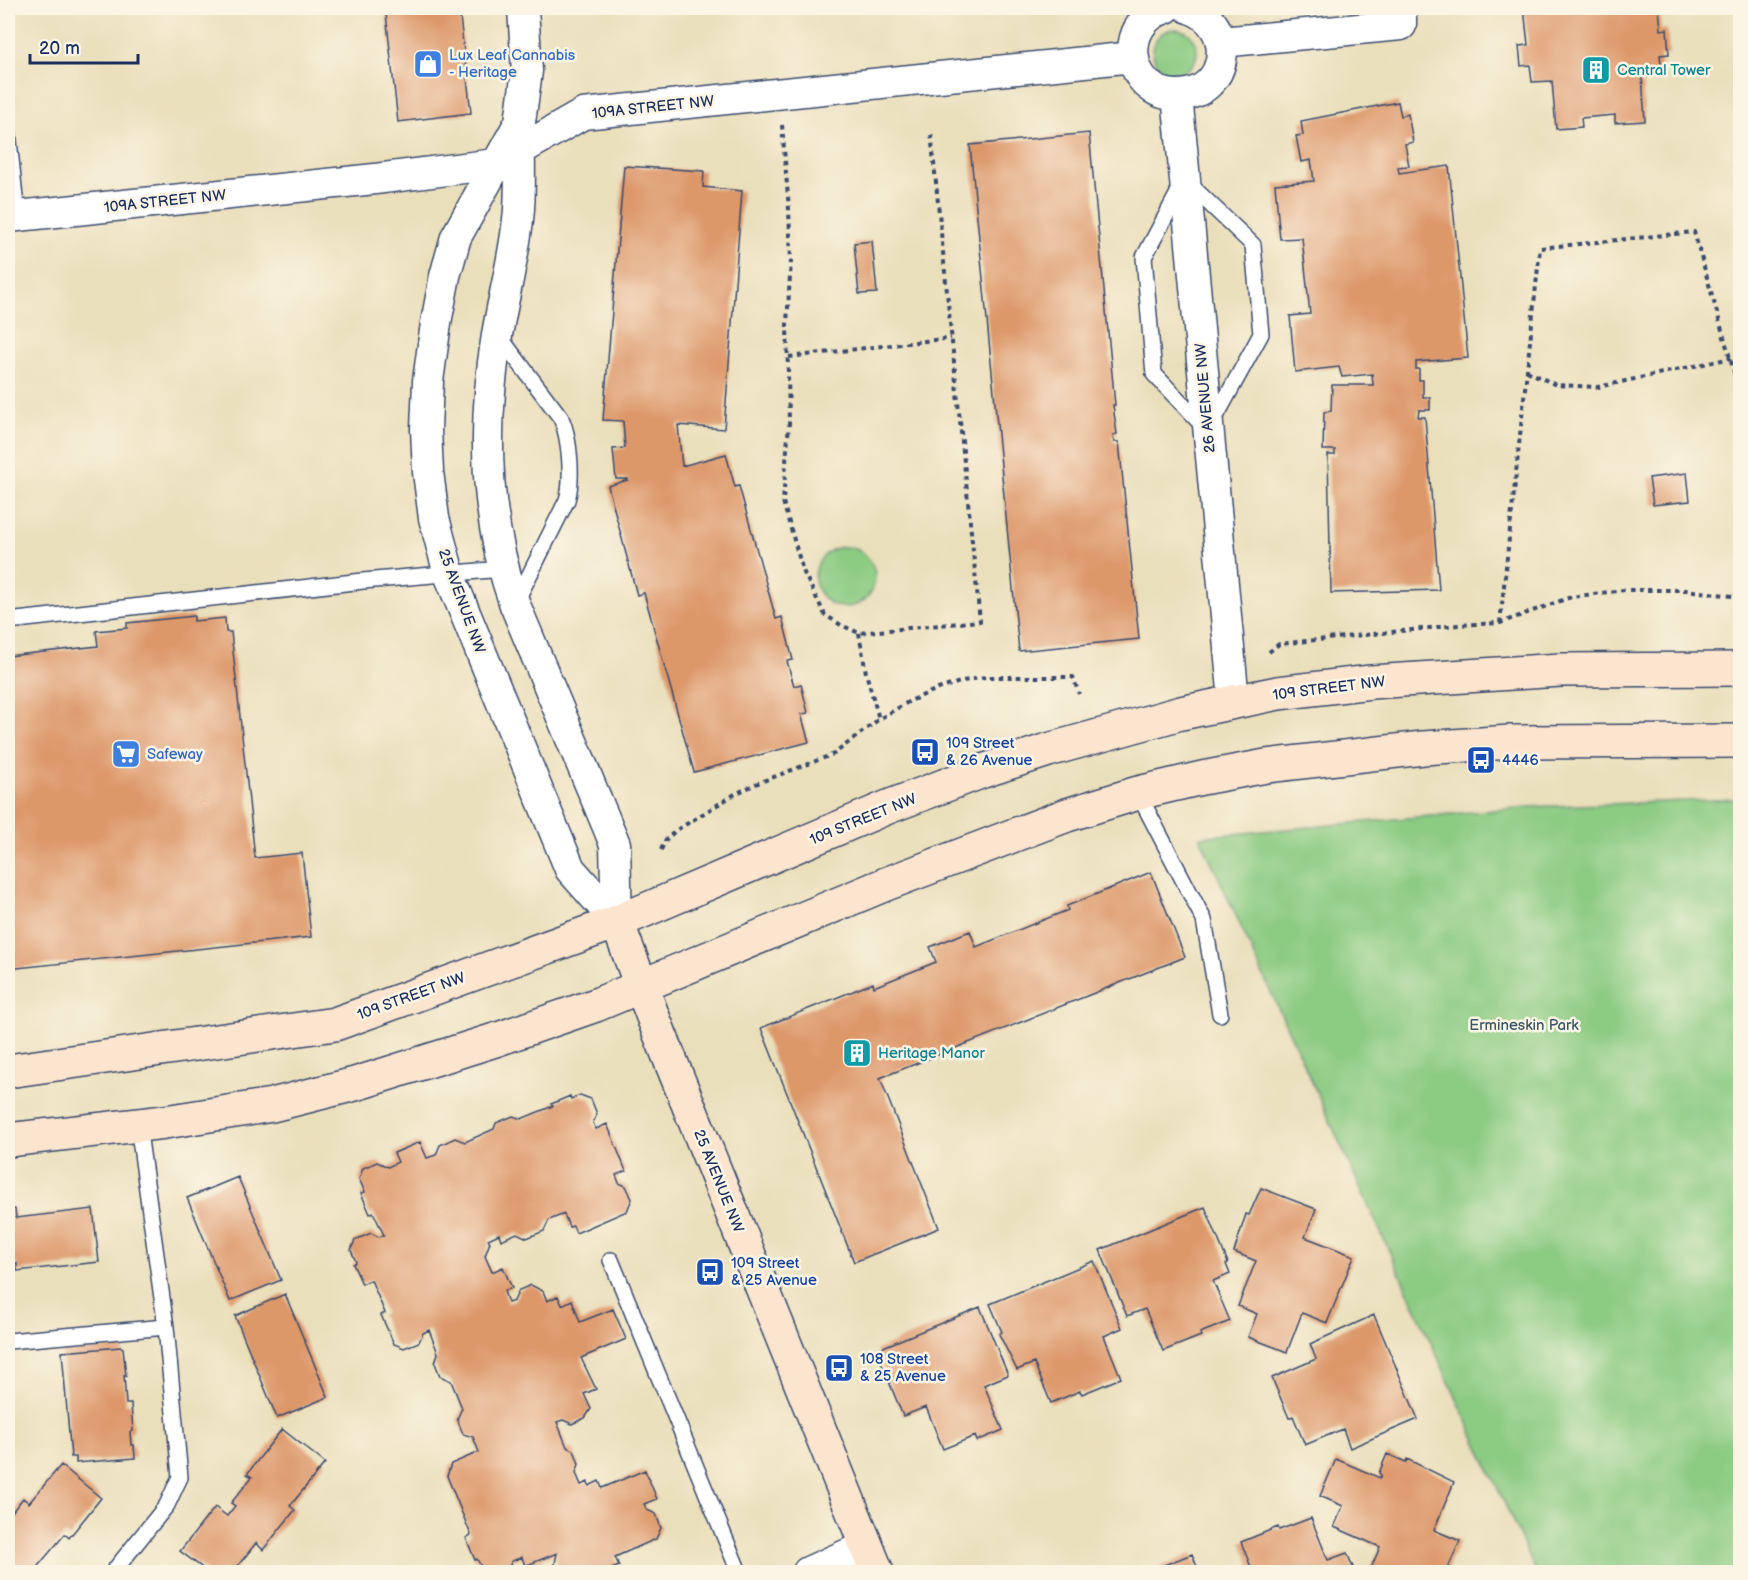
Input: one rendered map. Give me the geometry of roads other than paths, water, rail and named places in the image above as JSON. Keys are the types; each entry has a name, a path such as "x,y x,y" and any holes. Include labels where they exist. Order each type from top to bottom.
{"street":[{"name":"25 AVENUE NW","path":"523,8 527,71 511,146 456,237 445,276 428,381 426,429 428,472 434,518 449,574 570,869 617,922"},
{"path":"1166,8 1147,18 1138,29 1133,43 1133,57 1143,80 1159,91 1177,95 1190,94 1202,88 1219,68 1222,55 1217,29 1209,19 1189,8"},
{"path":"1221,42 1401,24 1401,8"},
{"name":"109A STREET NW","path":"12,217 364,180 511,146 583,114 1133,57"},
{"name":"26 AVENUE NW","path":"1177,95 1234,701"},
{"name":"25 AVENUE NW","path":"511,146 519,209 497,334 488,406 492,516 502,569 615,844 617,922 641,987 871,1559"},
{"name":"109 STREET NW","path":"8,1071 335,1024 617,922 888,807 983,771 1119,729 1234,701 1278,693 1371,682 1517,672 1740,669"},
{"path":"8,1140 138,1125 272,1105 355,1084 498,1039 641,987 684,967 1067,814 1138,793 1202,778 1266,766 1423,748 1510,742 1740,741"},
{"path":"808,1572 871,1559"}],"lane":[{"path":"8,137 12,217"},
{"path":"1185,180 1253,245 1261,334 1209,430 1154,374 1144,257 1185,180"},
{"path":"497,334 561,418 566,428 571,488 515,605"},
{"path":"8,621 363,581 502,569"},
{"path":"1138,793 1204,920 1220,1014"},
{"path":"113,1572 167,1505 180,1477 166,1328 138,1125"},
{"path":"611,1260 739,1572"},
{"path":"8,1341 166,1328"}],"place":[{"name":"Lux Leaf Cannabis - Heritage","path":"428,64"},
{"name":"Central Tower","path":"1596,70"},
{"name":"109 Street & 26 Avenue","path":"925,752"},
{"name":"Safeway","path":"126,754"},
{"name":"4446","path":"1481,760"},
{"name":"Heritage Manor","path":"857,1053"},
{"name":"109 Street & 25 Avenue","path":"710,1272"},
{"name":"108 Street & 25 Avenue","path":"839,1368"}],"park label":[{"name":"Ermineskin Park","path":"1524,1025"}]}
